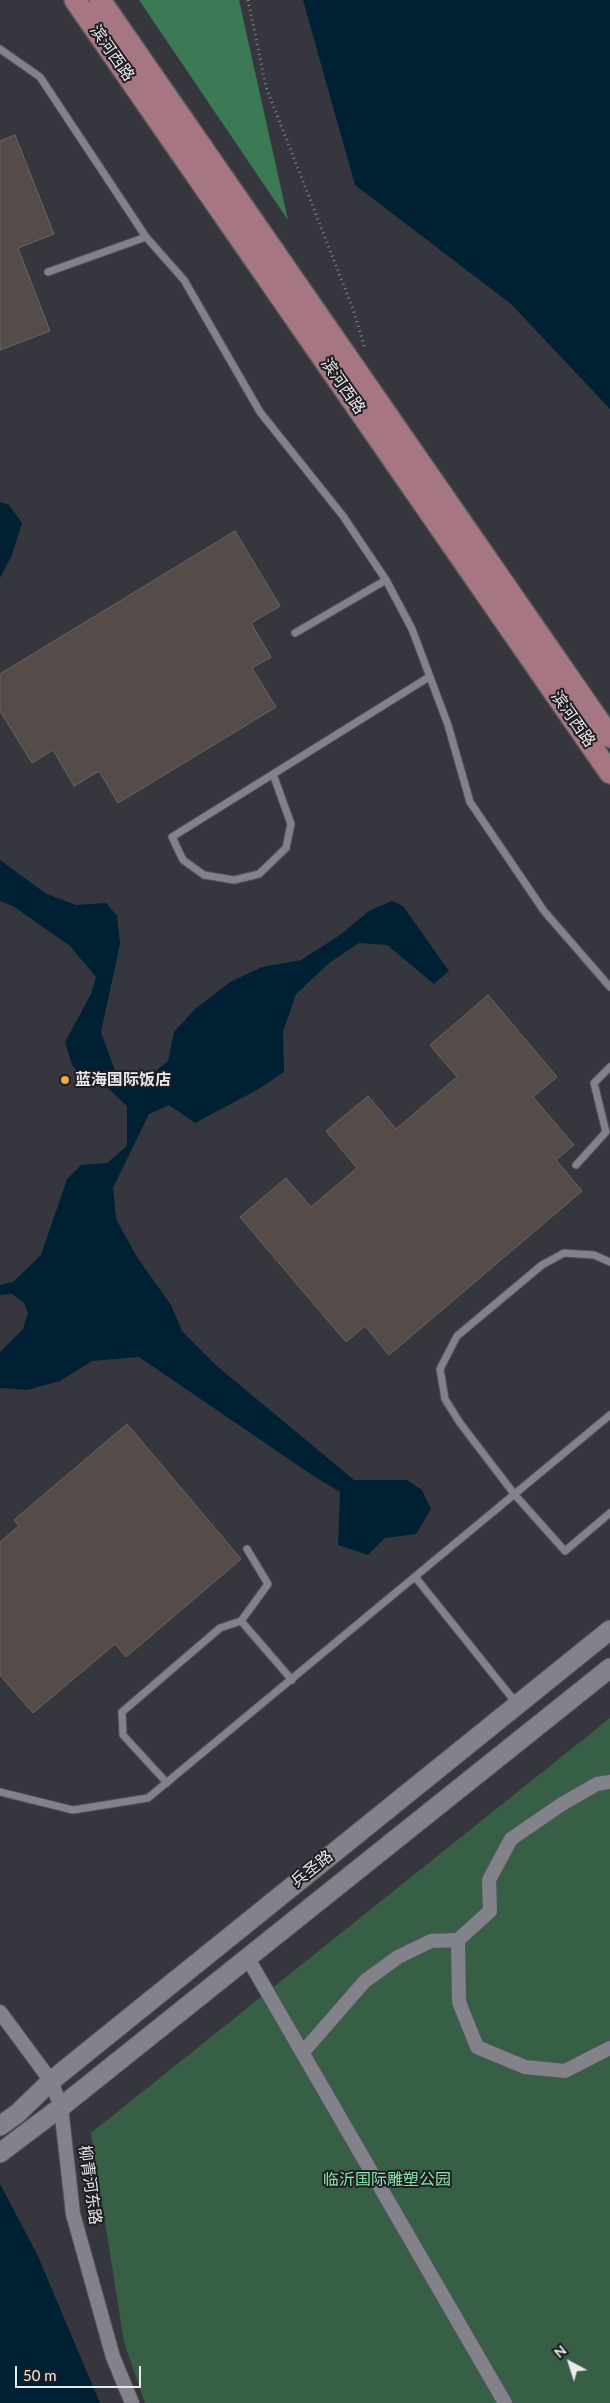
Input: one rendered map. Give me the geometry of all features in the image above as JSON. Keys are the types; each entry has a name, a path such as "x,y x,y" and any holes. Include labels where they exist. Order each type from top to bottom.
{"main road":[{"name":"滨河西路","path":"76,0 610,773"},
{"name":"滨河西路","path":"100,0 610,737"},
{"name":"兵圣路","path":"0,2126 18,2113 51,2081 610,1630"},
{"name":"兵圣路","path":"0,2153 61,2108 247,1957 610,1668"}],"street":[{"path":"303,2052 365,1982 398,1957 431,1941 458,1940 490,1911 488,1880 510,1839 597,1784 610,1782"},
{"path":"458,1940 459,2002 477,2046 525,2067 565,2071 610,2048"},
{"path":"247,1957 505,2403"},
{"name":"柳青河东路","path":"0,2012 51,2081 61,2108 74,2214 113,2357 132,2403"}],"lane":[{"path":"0,49 40,76 146,237 184,280 260,412 343,516 386,580 412,629 448,725 470,802 544,911 610,987"},
{"path":"48,272 146,237"},
{"path":"296,633 386,580"},
{"path":"273,774 291,824 286,848 259,874 234,880 204,875 183,860 172,837 429,676"},
{"path":"576,1165 606,1132 594,1083 610,1067"},
{"path":"610,1262 594,1255 564,1253 542,1265 457,1336 440,1370 446,1399 460,1423 515,1495 565,1551 610,1513"},
{"path":"0,1792 72,1810 148,1798 416,1578 610,1415"},
{"path":"167,1783 123,1736 122,1712 220,1628 241,1621 268,1584 247,1549"},
{"path":"416,1578 517,1704"},
{"path":"241,1621 292,1680"}],"path":[{"path":"248,0 266,87 354,309 367,354"}],"green space":[{"path":"139,0 239,0 288,220"},
{"name":"临沂国际雕塑公园","path":"610,1718 610,2403 145,2403 124,2342 91,2133"}],"water":[{"path":"303,0 610,0 610,409 511,304 355,185"},
{"path":"0,502 9,505 22,523 12,555 0,578"},
{"path":"0,860 45,893 76,905 106,903 117,916 120,944 101,1032 117,1076 140,1084 168,1061 174,1032 195,1009 230,982 262,967 301,960 340,935 369,911 392,901 403,906 449,971 434,984 387,945 359,943 329,963 296,994 283,1032 284,1072 257,1090 195,1123 169,1105 149,1114 113,1188 116,1219 137,1257 171,1305 182,1331 218,1367 354,1480 407,1480 422,1490 431,1509 416,1534 385,1538 368,1555 338,1545 340,1492 139,1357 92,1361 60,1381 27,1390 0,1388 0,1352 23,1329 28,1313 24,1303 12,1294 0,1295 0,1285 13,1282 41,1255 67,1179 81,1165 107,1163 127,1146 127,1106 108,1088 86,1083 72,1065 65,1042 91,994 96,977 70,946 13,906 0,901"},
{"path":"0,2184 37,2254 100,2403 0,2403"}],"building":[{"path":"15,135 54,234 18,248 50,331 0,350 0,141"},
{"path":"235,531 280,606 251,623 271,657 252,668 276,707 118,803 99,771 74,786 53,750 32,763 0,711 0,674"},
{"path":"488,995 557,1077 533,1097 574,1145 556,1160 582,1191 389,1355 365,1326 346,1342 240,1217 286,1178 311,1207 357,1168 326,1131 368,1096 396,1129 457,1077 430,1045"},
{"path":"127,1424 241,1559 126,1657 115,1644 33,1713 0,1675 0,1542 19,1526 14,1520"}],"place":[{"name":"蓝海国际饭店","path":"65,1080"}]}
